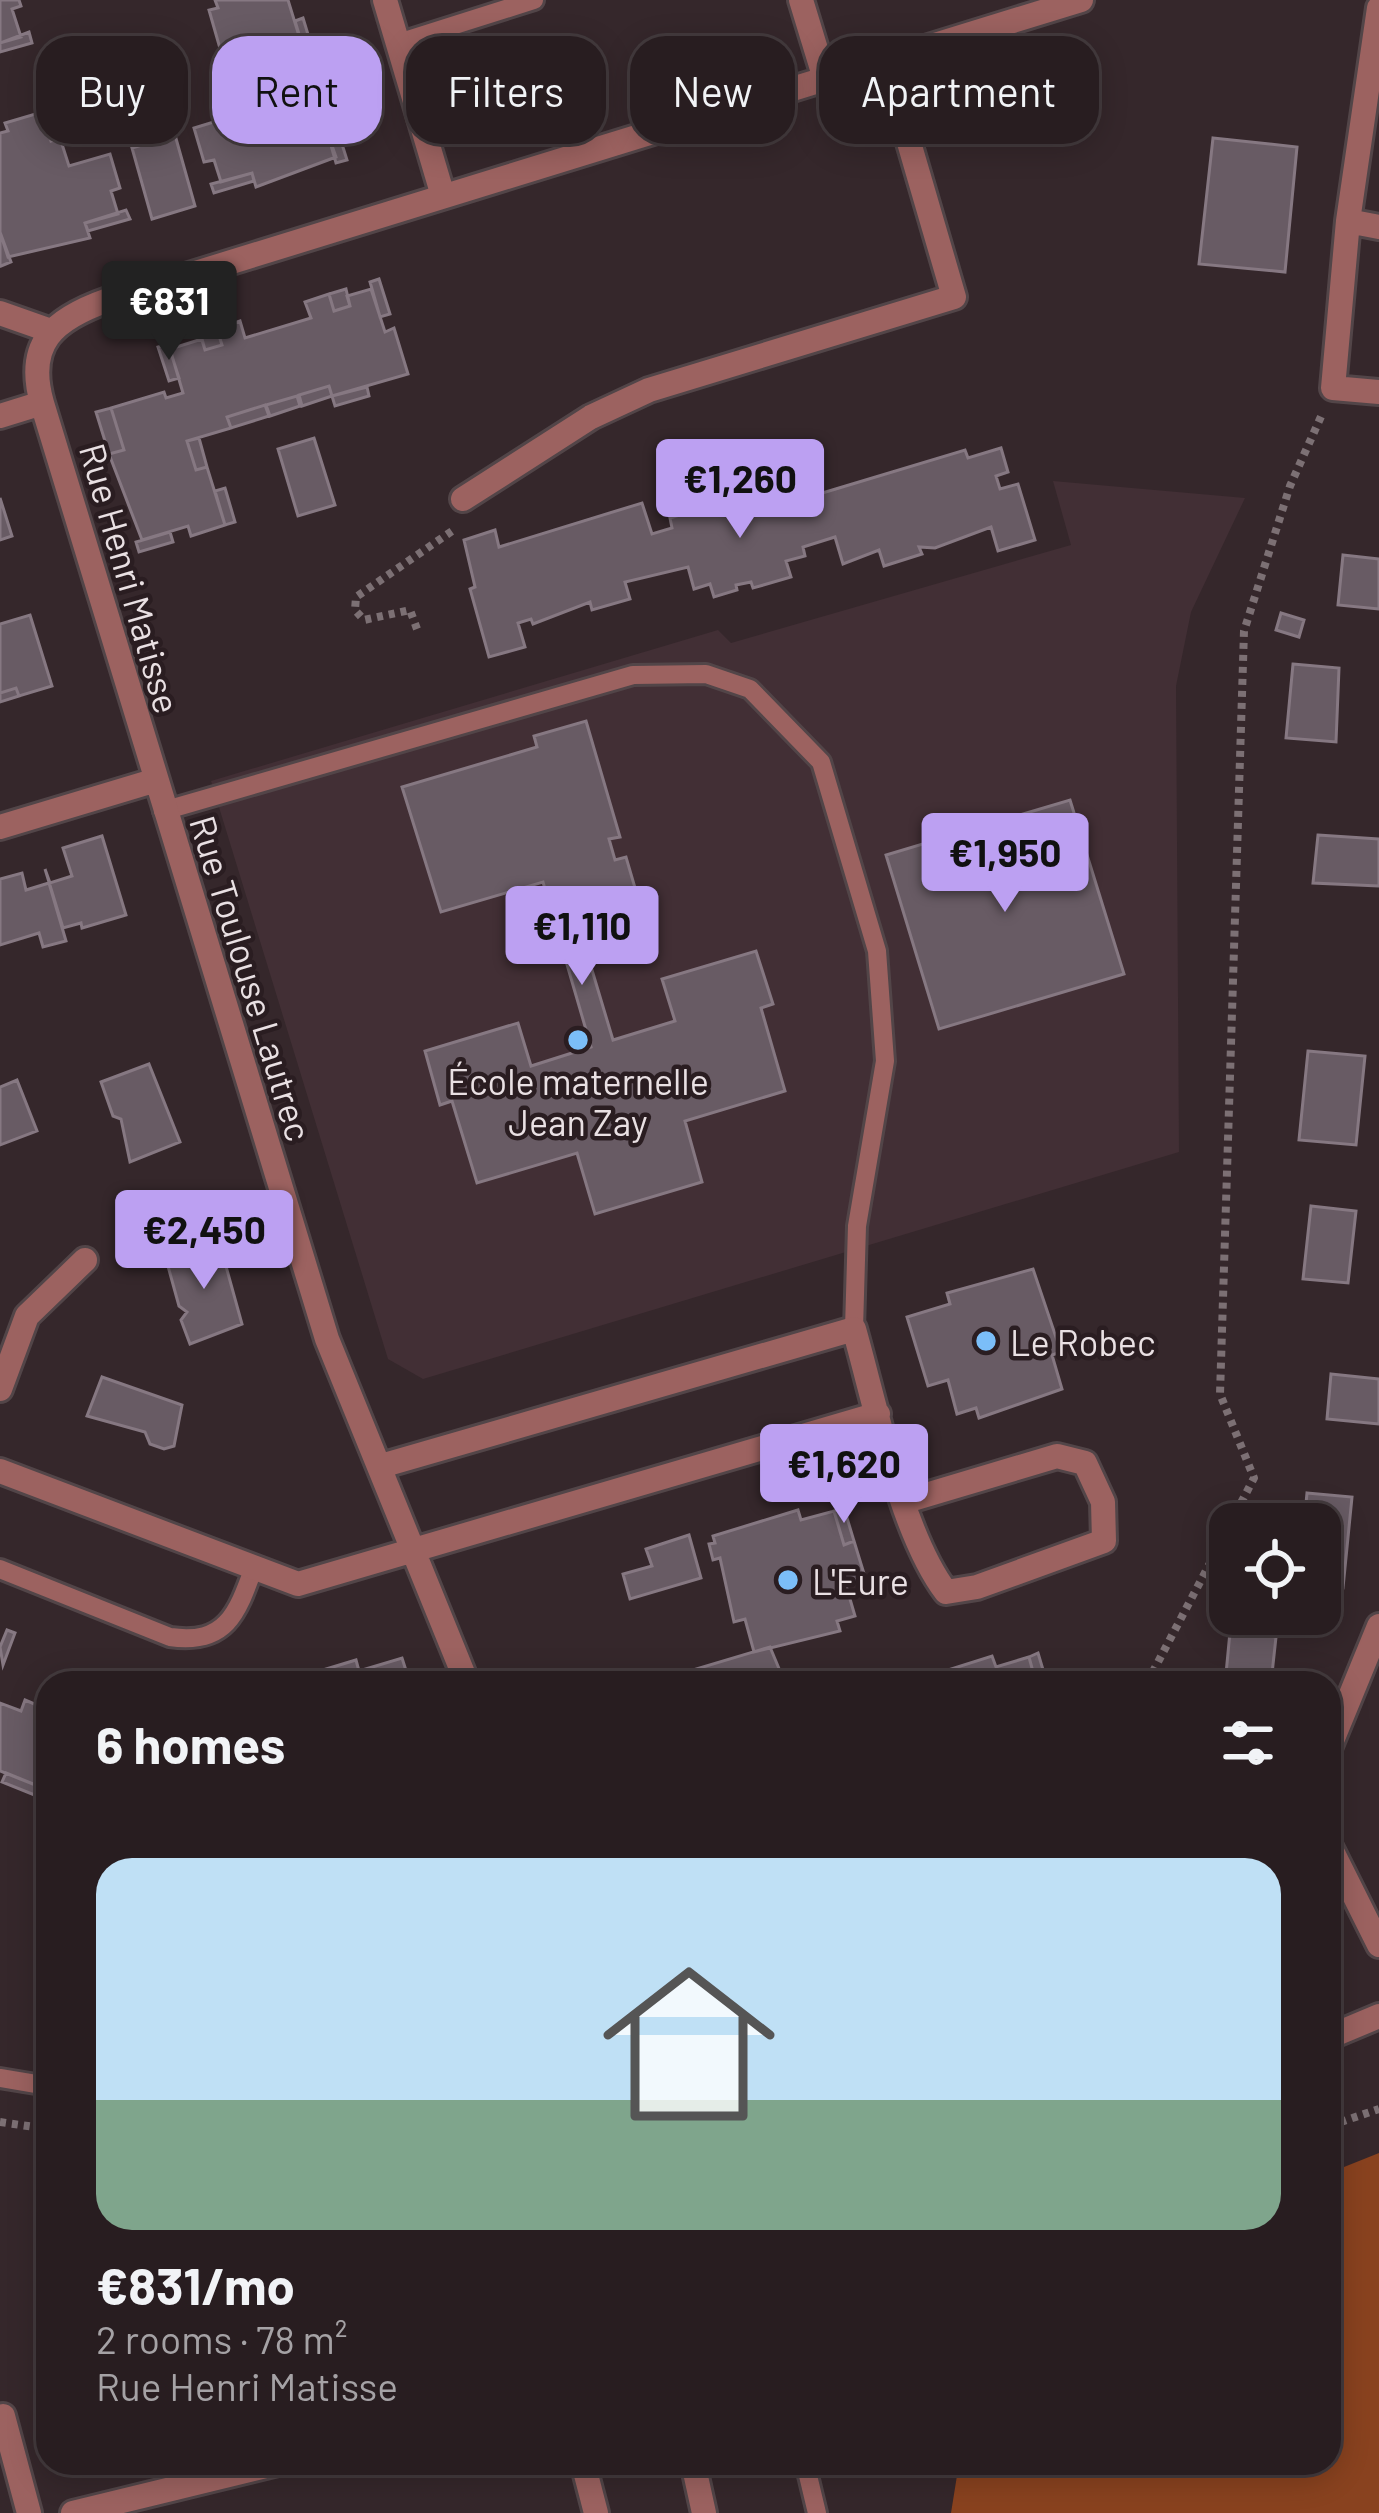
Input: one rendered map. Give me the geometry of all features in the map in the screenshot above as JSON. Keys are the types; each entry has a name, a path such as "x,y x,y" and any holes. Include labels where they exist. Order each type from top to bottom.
{"street":[{"path":"386,0 443,196"},
{"path":"801,0 819,59"},
{"path":"964,36 1081,0"},
{"path":"1379,8 1348,221 1333,388 1379,392"},
{"path":"0,313 50,331 75,311 108,300 819,81"},
{"path":"463,499 591,417 650,390 954,297 910,144"},
{"path":"1348,221 1379,226"},
{"name":"Rue Henri Matisse","path":"50,331 34,375 153,781"},
{"path":"0,416 42,403"},
{"path":"0,827 153,781"},
{"name":"Rue Toulouse Lautrec","path":"153,781 327,1340 462,1671"},
{"path":"0,1389 27,1316 85,1261"},
{"path":"381,1466 854,1329 878,1414 906,1502 928,1568 946,1592 977,1587 1104,1541 1103,1502 1085,1462 1057,1456 906,1502"},
{"path":"0,1471 298,1584 878,1414"},
{"path":"1341,1718 1379,1625"},
{"path":"1341,1869 1379,1945"},
{"path":"1341,2032 1379,2016"},
{"path":"1,2411 29,2513"},
{"path":"73,2513 229,2475"},
{"path":"586,2475 596,2513"},
{"path":"696,2475 704,2513"}],"lane":[{"path":"398,43 534,0"},
{"path":"163,811 633,675 706,674 749,689 821,762 877,951 885,1061 857,1226 854,1329"},
{"path":"0,1569 170,1636 199,1641 220,1631 241,1605 254,1567"},
{"path":"0,2078 36,2084"},
{"path":"808,2475 817,2513"}],"path":[{"path":"1241,1503 1254,1478 1220,1394 1244,631 1290,486 1333,388"},
{"path":"417,629 410,610 364,620 355,610 356,597 471,519 463,499"},
{"path":"1153,1671 1209,1564"},
{"path":"1341,2122 1379,2109"},
{"path":"0,2122 36,2127"}],"shaded area":[{"path":"1053,481 1245,498 1191,612 1176,686 1179,1152 423,1379 388,1359 211,781 718,630 731,643 1071,545"},
{"path":"1379,2153 1379,2513 951,2513 957,2475 1341,2475 1341,2168"}],"building":[{"path":"0,0 19,0 21,6 12,9 21,37 0,43"},
{"path":"215,0 288,0 299,36 216,36 209,10 218,8"},
{"path":"303,18 308,36 300,36 295,21"},
{"path":"29,32 32,43 0,52 0,43"},
{"path":"36,114 36,144 62,144 69,166 110,154 120,188 111,191 118,214 85,223 90,238 8,257 0,232 0,133 8,131 5,123"},
{"path":"212,123 212,144 332,144 336,157 256,187 252,173 221,182 214,160 204,162 194,128"},
{"path":"1213,138 1297,147 1285,272 1199,264"},
{"path":"178,144 195,206 152,219 132,148"},
{"path":"331,144 342,144 347,160 336,163"},
{"path":"252,173 254,181 214,193 211,184"},
{"path":"126,210 130,219 88,231 85,223"},
{"path":"0,232 11,262 1,266 0,264"},
{"path":"379,279 390,314 380,317 370,282"},
{"path":"346,289 350,306 334,311 329,294"},
{"path":"371,289 385,332 394,328 408,374 332,396 329,386 299,395 302,406 297,396 266,405 270,416 265,405 227,417 231,428 187,441 196,470 207,467 225,525 191,536 188,526 142,540 109,454 124,450 111,408 164,392 166,398 183,393 170,349 202,339 205,350 222,345 217,329 240,321 245,338 311,318 305,302 329,294 334,311 350,306 347,296"},
{"path":"217,329 222,345 205,350 200,334"},
{"path":"168,344 179,378 169,381 158,347"},
{"path":"329,386 332,396 302,406 299,395"},
{"path":"367,387 369,396 335,406 332,396"},
{"path":"297,396 300,406 270,416 266,405"},
{"path":"265,405 269,416 231,428 227,417"},
{"path":"111,408 124,450 109,454 96,412"},
{"path":"199,438 207,467 196,470 187,441"},
{"path":"314,438 335,505 298,516 278,449"},
{"path":"1001,448 1008,472 996,476 1000,489 1018,484 1035,540 998,551 991,527 935,548 919,547 922,554 884,566 879,550 843,564 835,537 803,547 805,556 786,561 791,577 753,588 751,582 736,585 737,590 714,597 710,584 694,589 688,567 625,582 630,599 592,610 590,602 533,624 531,619 518,623 525,647 489,657 470,589 475,587 464,540 495,530 499,547 642,503 652,534 672,528 670,518 711,505 713,512 745,502 743,495 784,483 789,503 965,450 968,458"},
{"path":"225,488 235,522 225,525 215,491"},
{"path":"0,498 12,536 0,540"},
{"path":"170,532 173,542 139,552 136,542"},
{"path":"1343,555 1379,559 1379,609 1338,605"},
{"path":"1281,613 1304,620 1299,637 1276,630"},
{"path":"30,615 52,686 19,696 16,688 0,693 0,624"},
{"path":"1293,664 1339,668 1336,742 1286,738"},
{"path":"16,688 19,696 0,702 0,693"},
{"path":"586,721 620,837 609,839 615,860 626,857 645,922 583,940 613,1040 675,1021 662,979 756,951 773,1004 761,1008 785,1091 685,1121 702,1182 595,1214 577,1153 477,1183 452,1101 440,1105 425,1051 518,1023 531,1066 591,1047 543,882 441,912 402,787 537,747 534,736"},
{"path":"1070,800 1124,974 939,1029 886,855"},
{"path":"1318,835 1379,839 1379,886 1313,883"},
{"path":"102,836 126,915 82,928 81,923 63,928 45,869 50,883 72,876 63,848"},
{"path":"22,873 26,890 49,883 66,941 43,947 39,933 0,945 0,879"},
{"path":"1308,1051 1365,1056 1356,1145 1299,1140"},
{"path":"149,1064 180,1142 130,1162 121,1119 113,1116 101,1082"},
{"path":"17,1080 37,1131 0,1145 0,1087"},
{"path":"1311,1206 1356,1211 1348,1283 1303,1279"},
{"path":"219,1241 242,1324 190,1344 181,1320 187,1312 179,1306 166,1259"},
{"name":"Le Robec","path":"1033,1269 1061,1352 1052,1355 1062,1389 979,1418 976,1408 957,1414 948,1380 928,1386 907,1317 950,1304 947,1293"},
{"path":"1331,1374 1379,1379 1379,1424 1327,1419"},
{"path":"102,1377 182,1405 174,1446 164,1449 150,1444 145,1432 87,1416"},
{"path":"1307,1493 1352,1497 1343,1588 1341,1503 1306,1503"},
{"path":"844,1508 854,1541 844,1545 834,1511"},
{"name":"L'Eure","path":"798,1510 801,1520 834,1511 844,1545 854,1541 865,1577 845,1582 855,1616 837,1621 840,1631 754,1652 745,1619 734,1622 720,1558 713,1560 709,1544 715,1543 713,1536"},
{"path":"689,1535 701,1578 630,1599 623,1574 652,1566 646,1549"},
{"path":"7,1630 15,1633 3,1665 0,1647"},
{"path":"1230,1635 1276,1637 1272,1671 1226,1671"},
{"path":"770,1647 780,1671 689,1671"},
{"path":"1038,1653 1043,1671 1033,1671 1029,1657"},
{"path":"992,1656 996,1667 1029,1657 1033,1671 945,1671"},
{"path":"402,1658 406,1671 359,1671"},
{"path":"356,1660 359,1671 320,1671"},
{"path":"25,1700 36,1705 36,1785 0,1771 0,1703 21,1711"},
{"path":"6,1773 36,1785 36,1796 2,1782"}],"place":[{"name":"École maternelle Jean Zay","path":"578,1040"},
{"name":"Le Robec","path":"986,1341"},
{"name":"L'Eure","path":"788,1580"}]}
